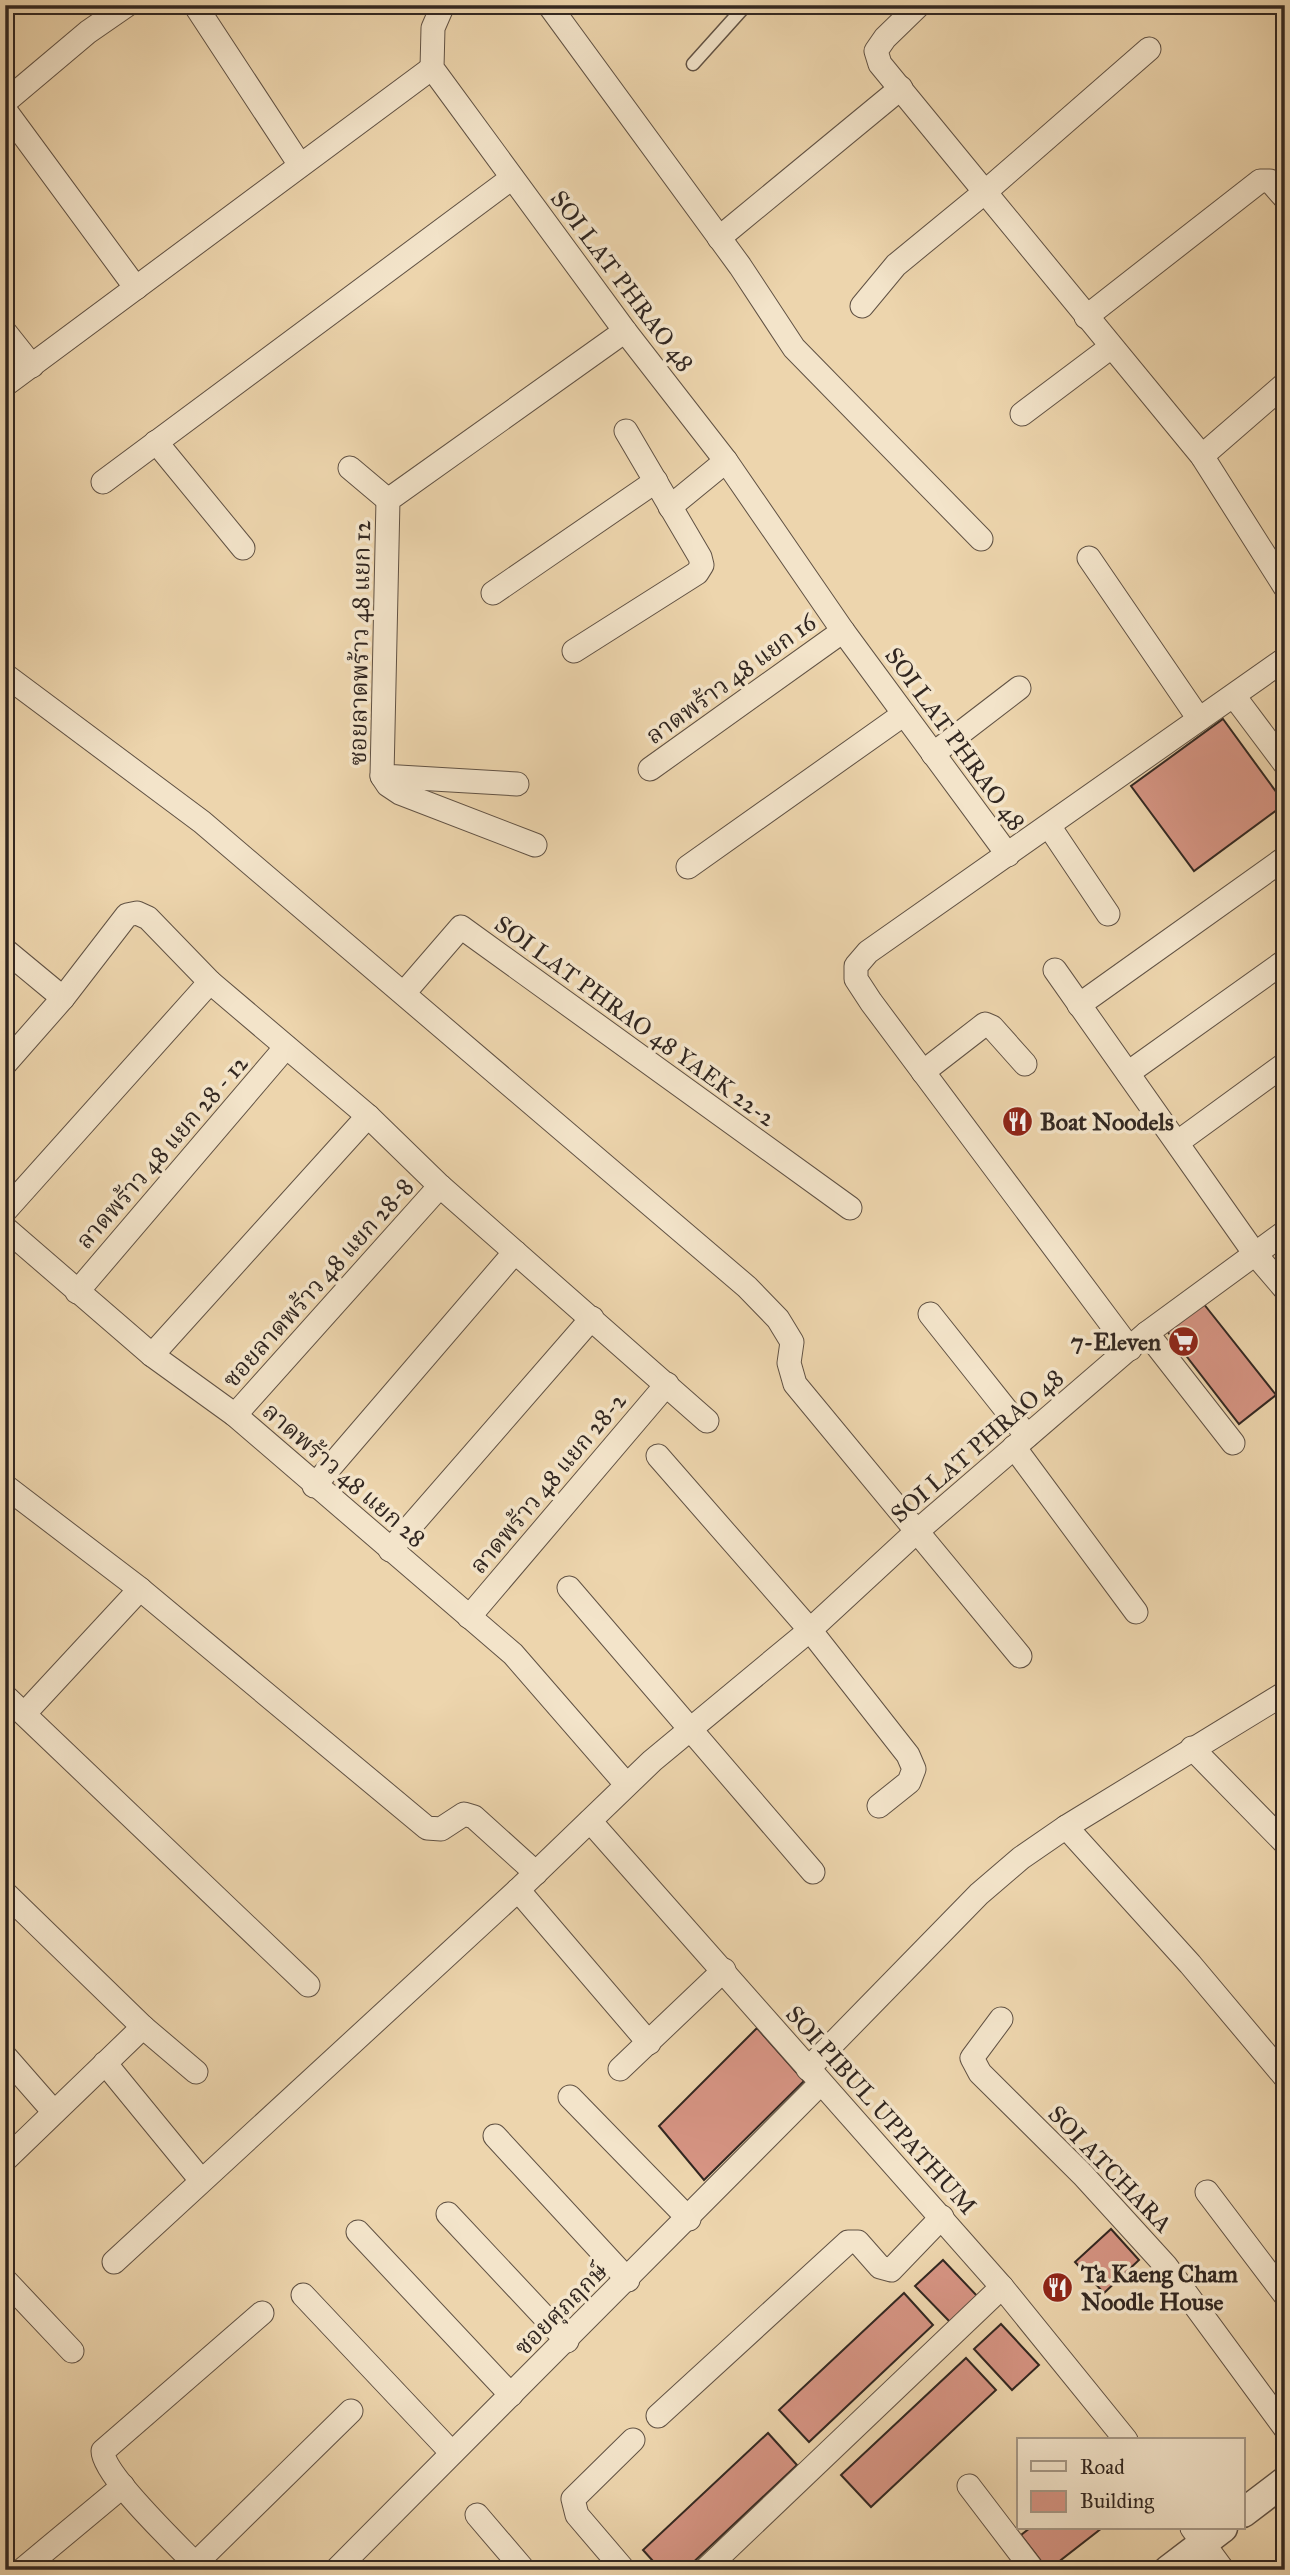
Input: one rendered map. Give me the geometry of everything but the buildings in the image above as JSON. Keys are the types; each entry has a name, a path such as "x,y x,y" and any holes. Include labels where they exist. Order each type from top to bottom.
{"street":[{"path":"5,102 88,32 127,5"},
{"path":"195,5 300,165"},
{"path":"5,385 432,68 433,28 443,5"},
{"path":"549,5 719,238 794,348 981,539"},
{"path":"919,5 885,38 876,51 880,64 1202,456 1285,587"},
{"path":"862,306 896,265 985,192 1149,49"},
{"name":"SOI LAT PHRAO 48","path":"114,2262 200,2179 518,1890 626,1784 810,1630 915,1532 1130,1349 856,979 856,966 868,952 1008,855 843,631 726,461 625,331 432,68"},
{"path":"719,238 901,88"},
{"path":"5,110 136,288"},
{"path":"103,482 512,178"},
{"path":"1086,317 1260,181 1270,181 1285,198"},
{"name":"ซอยลาดพร้าว 48 แยก 12","path":"517,784 382,776 388,500 625,331"},
{"path":"5,332 32,366"},
{"path":"1022,414 1111,347"},
{"path":"1202,456 1285,384"},
{"path":"574,651 698,573 702,565 700,557 626,431"},
{"path":"156,442 243,548"},
{"path":"670,507 726,461"},
{"path":"350,468 388,500"},
{"path":"494,593 656,481"},
{"path":"1089,558 1199,719"},
{"name":"ลาดพร้าว 48 แยก 16","path":"650,769 843,631"},
{"path":"1008,855 1285,659"},
{"path":"5,675 202,822 747,1287 778,1319 792,1342 789,1363 795,1384 1020,1656"},
{"path":"933,754 1019,688"},
{"path":"1234,696 1283,758"},
{"path":"688,867 904,714"},
{"path":"382,776 388,785 400,793 535,845"},
{"path":"1049,826 1108,914"},
{"path":"1079,1005 1285,858"},
{"path":"5,1064 63,998 127,915 137,913 148,918 210,982 368,1116 440,1186 707,1421"},
{"name":"SOI LAT PHRAO 48 YAEK 22-2","path":"404,993 461,927 850,1209"},
{"path":"5,950 63,998"},
{"path":"1128,1073 1285,961"},
{"path":"1055,970 1255,1254 1285,1289"},
{"path":"5,1211 210,982"},
{"path":"923,1072 985,1024 992,1027 1025,1064"},
{"name":"ลาดพร้าว 48 แยก 28 - 12","path":"77,1292 286,1047"},
{"path":"1178,1142 1285,1064"},
{"path":"152,1355 368,1116"},
{"name":"ซอยลาดพร้าว 48 แยก 28-8","path":"235,1415 440,1186"},
{"name":"ลาดพร้าว 48 แยก 28","path":"5,1228 152,1355 235,1415 528,1669 626,1784"},
{"path":"1130,1349 1147,1333 1285,1232"},
{"path":"314,1486 514,1252"},
{"path":"930,1314 1021,1441 1136,1612"},
{"path":"390,1550 592,1318"},
{"path":"1147,1333 1233,1443"},
{"name":"ลาดพร้าว 48 แยก 28-2","path":"469,1617 667,1384"},
{"path":"658,1456 810,1630 908,1755 914,1769 909,1782 879,1806"},
{"path":"5,1486 140,1590 427,1828 441,1829 464,1814 474,1816 536,1873"},
{"path":"569,1588 813,1872"},
{"path":"25,1713 140,1590"},
{"name":"ซอยศุภฤกษ์","path":"336,2570 689,2219 979,1894 1066,1827 1285,1693"},
{"path":"5,1696 308,1985"},
{"path":"1192,1748 1285,1843"},
{"name":"SOI PIBUL UPPATHUM","path":"590,1821 942,2217 1124,2438"},
{"path":"1066,1827 1280,2063"},
{"path":"518,1890 649,2043"},
{"path":"5,1893 143,2027 196,2072"},
{"path":"620,2069 724,1970"},
{"name":"SOI ATCHARA","path":"1001,2019 972,2058 980,2073 1083,2175 1166,2266 1285,2428"},
{"path":"5,2160 143,2027"},
{"path":"5,2056 54,2112"},
{"path":"105,2063 200,2179"},
{"path":"570,2097 689,2219"},
{"path":"495,2136 628,2280"},
{"path":"1207,2192 1285,2294"},
{"path":"448,2214 567,2341"},
{"path":"658,2416 848,2242 859,2242 880,2267 891,2270 942,2217"},
{"path":"358,2232 511,2395"},
{"path":"5,2280 72,2351"},
{"path":"705,2570 1002,2287"},
{"path":"303,2295 452,2453"},
{"path":"262,2313 110,2442 103,2451 103,2458 123,2486 195,2568 351,2411"},
{"path":"624,2570 577,2515 573,2499 633,2440"},
{"path":"1244,2512 1285,2481"},
{"path":"22,2570 123,2486"},
{"path":"969,2486 1033,2570"},
{"path":"477,2515 524,2570"},
{"path":"1168,2570 1206,2533 1223,2570"}],"lane":[{"path":"693,64 746,5"}],"place":[{"name":"Boat Noodels","path":"1017,1122"},
{"name":"7-Eleven","path":"1184,1342"},
{"name":"Ta Kaeng Cham Noodle House","path":"1058,2288"}]}
